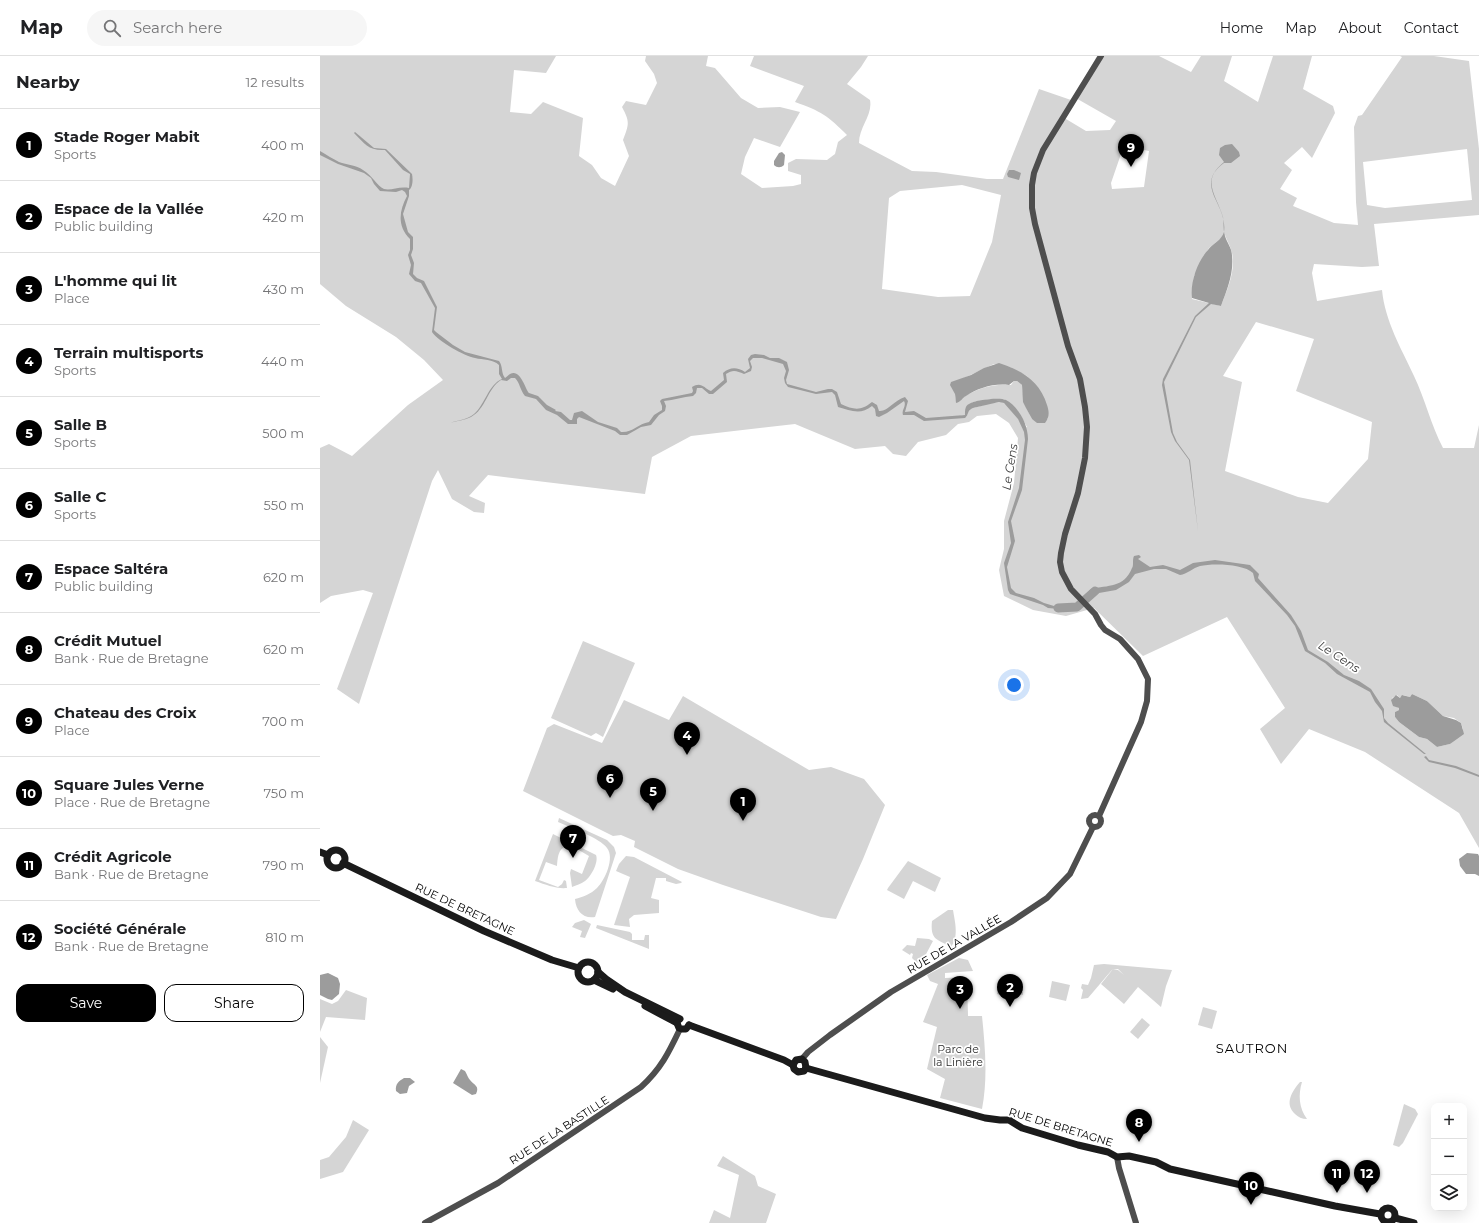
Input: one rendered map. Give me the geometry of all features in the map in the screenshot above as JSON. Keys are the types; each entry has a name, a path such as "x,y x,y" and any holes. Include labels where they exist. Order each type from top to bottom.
{"main road":[{"path":"332,851 341,852 344,858 343,863 340,866 332,867 327,862 328,855 332,851"},
{"path":"320,852 328,855"},
{"name":"RUE DE BRETAGNE","path":"343,863 484,930 552,960 580,968"},
{"path":"611,985 598,972 595,965 590,962 583,964 580,968 579,973 583,980 594,980 611,985 679,1023 686,1029 689,1025 784,1060 793,1065 795,1070 798,1072 804,1071 806,1068 805,1062 802,1059 796,1060 793,1065"},
{"path":"594,980 598,972"},
{"name":"RUE DE BRETAGNE","path":"806,1068 985,1118 1008,1120 1019,1127 1078,1145 1108,1152 1117,1156 1129,1156 1156,1162 1170,1169 1320,1203 1380,1214"},
{"path":"1384,1208 1389,1208 1394,1211 1394,1218 1392,1221 1385,1222 1380,1214 1384,1208"},
{"path":"1394,1218 1414,1223"}],"street":[{"name":"RUE DE LA VALLÉE","path":"802,1059 808,1052 892,992 1011,922 1047,898 1070,874 1094,827 1100,824 1101,820 1099,816 1141,722 1147,701 1147,675 1138,659 1115,635 1105,630 1096,614 1071,589 1064,578 1060,562 1065,534 1078,493 1085,458 1087,427 1080,379 1068,346 1035,224 1032,194 1034,173 1044,150 1101,56"},
{"name":"RUE DE LA BASTILLE","path":"425,1223 498,1183 641,1088 654,1076 661,1066 679,1023"},
{"path":"1117,1156 1119,1168 1136,1223"}],"green space":[{"path":"320,56 556,56 546,73 514,70 510,112 531,114 543,102 583,118 579,156 592,165 601,178 615,186 629,156 623,140 628,123 622,107 626,101 646,105 657,83 654,74 645,61 646,56 708,56 706,66 715,68 741,98 758,108 780,107 800,112 780,147 754,138 745,157 741,174 762,188 801,184 801,175 788,171 788,163 796,159 827,160 835,154 838,142 847,135 824,115 795,102 804,86 750,66 754,56 868,56 847,84 870,100 870,111 861,132 859,143 912,171 936,172 987,179 1003,179 1039,89 1071,100 1061,116 1086,131 1110,130 1116,121 1074,97 1097,56 1159,56 1191,72 1201,56 1232,56 1224,81 1258,102 1273,56 1312,56 1303,89 1333,106 1335,113 1312,158 1302,147 1284,163 1292,170 1280,189 1297,198 1293,206 1334,223 1358,225 1354,127 1358,116 1362,115 1402,57 1400,56 1434,56 1469,61 1479,149 1479,215 1374,224 1379,266 1362,267 1314,264 1312,273 1317,301 1382,290 1386,313 1418,385 1443,448 1474,448 1479,425 1479,848 1459,813 1365,752 1309,729 1281,764 1260,729 1285,708 1227,617 1143,656 1094,608 1066,616 1033,610 1004,596 999,570 1004,549 1004,521 1014,483 1018,438 1009,423 996,414 977,416 969,422 958,424 946,435 918,442 906,456 893,454 885,446 855,449 795,424 691,436 652,457 645,494 488,475 469,496 485,503 484,513 474,512 452,499 438,470 432,481 359,704 337,689 373,593 363,590 331,596 320,603 320,448 329,444 352,456 408,405 443,380 424,360 396,337 346,306 320,284","holes":["1125,146 1149,151 1144,187 1112,189 1111,183","1467,149 1472,200 1385,208 1367,205 1363,162","962,185 1001,195 992,242 970,296 938,297 882,289 889,198 900,191","1225,235 1231,251 1233,267 1221,306 1192,299 1194,276 1209,248","1256,322 1314,339 1296,391 1372,422 1368,459 1328,503 1298,497 1225,471 1242,382 1223,376","994,364 1010,367 1027,376 1048,418 1045,422 1032,419 1024,403 1022,385 1017,381 1014,381 1011,385 996,385 982,388 956,401 955,394 964,378","990,399 1004,399 1017,410 1027,427 1023,429 1018,417 1008,406 1001,402 990,403 970,409 966,417 960,415 965,415 968,406 974,402","1412,694 1427,701 1443,716 1454,718 1461,723 1463,729 1450,744 1437,747 1427,739 1419,737 1399,722 1395,717 1395,712 1399,710 1399,708 1392,698 1397,695 1400,698 1403,695 1410,697"]},
{"path":"583,641 635,663 603,737 596,733 591,736 551,718"},
{"path":"683,696 809,770 831,767 864,779 885,805 836,919 821,917 678,869 634,847 635,841 621,835 613,836 523,791 547,728 554,724 602,743 624,700 669,720"},
{"path":"559,818 607,840 614,847 616,853 595,917 587,917 581,913 577,907 575,899 590,894 600,884 608,869 610,857 609,852 607,848 598,840 558,822"},
{"path":"553,834 573,844 571,846 565,846 561,850 558,856 557,866 546,862 539,880 558,887 564,880 566,881 567,888 555,887 535,881"},
{"path":"578,846 596,855 597,858 594,869 587,879 572,887 570,873 571,869 582,874 589,856 577,849"},
{"path":"626,856 634,857 682,882 676,884 666,881 666,878 656,878 651,898 659,900 659,913 634,915 629,919 630,927 614,925 630,877 616,871 619,864"},
{"path":"908,861 941,878 935,892 913,881 904,899 887,890"},
{"path":"948,910 953,910 956,934 951,947 938,940 932,932 932,921"},
{"path":"584,920 591,924 585,938 580,937 582,931 572,927 575,923"},
{"path":"597,925 630,932 632,934 632,940 644,940 645,935 649,935 649,949 596,928"},
{"path":"917,938 929,939 933,941 925,956 929,963 918,963 912,958 913,954 911,953 910,955 902,950 907,945 915,946"},
{"name":"Parc de la Linière","path":"959,958 968,960 973,971 945,973 945,978 967,977 968,1016 982,1016 985,1050 985,1086 982,1109 940,1098 945,1079 927,1069 937,1027 923,1022 938,984 930,981 927,975"},
{"path":"1104,964 1172,970 1161,1007 1138,987 1124,1004 1101,984 1113,969 1088,998 1081,999 1083,990 1081,988 1082,984 1088,985 1094,965"},
{"path":"999,981 1008,983 1007,988 1023,992 1023,995 1006,991 1004,996 997,994"},
{"path":"1052,981 1070,985 1066,1001 1049,997"},
{"path":"346,990 367,998 365,1020 326,1017 320,1032 320,999 332,1004 338,1001"},
{"path":"1203,1007 1217,1011 1212,1029 1198,1025"},
{"path":"1142,1018 1150,1025 1138,1039 1130,1032"},
{"path":"320,1037 328,1047 320,1083"},
{"path":"1300,1082 1302,1082 1300,1092 1301,1106 1307,1119 1297,1116 1290,1106 1290,1098 1292,1093"},
{"path":"1404,1104 1415,1109 1418,1114 1403,1143 1399,1147 1393,1145"},
{"path":"353,1120 369,1130 343,1172 320,1179 320,1160 329,1157 346,1137"},
{"path":"723,1156 755,1176 758,1186 776,1194 766,1223 709,1223 714,1210 730,1218 739,1175 717,1166"}],"shaded area":[{"name":"Le Cens","path":"355,132 374,148 386,149 412,174 412,185 409,190 409,196 403,214 408,232 413,237 413,249 411,255 414,263 413,274 417,278 424,281 437,307 434,330 453,345 465,352 499,361 505,378 510,374 517,374 522,379 529,393 538,396 547,405 556,410 555,411 561,412 570,420 572,420 574,413 582,411 598,422 617,428 621,432 632,430 649,422 654,415 662,410 660,401 662,399 692,393 692,387 695,385 700,385 711,391 724,380 723,373 726,371 734,368 745,372 750,368 748,359 751,355 755,354 764,355 770,358 779,358 787,362 789,370 786,380 787,384 816,392 832,389 837,392 841,404 857,409 872,402 877,405 879,411 882,411 905,397 908,401 905,412 914,411 926,418 965,415 968,405 981,400 1003,399 1011,403 1022,417 1028,434 1028,439 1022,490 1011,521 1015,541 1007,567 1011,588 1016,593 1054,606 1068,605 1070,609 1048,608 1010,594 1008,590 1004,563 1011,543 1008,522 1019,488 1025,440 1024,432 1018,419 1004,403 999,402 973,408 965,418 924,421 914,415 903,415 905,405 904,401 879,417 876,416 875,409 872,406 859,412 838,407 835,395 832,392 816,394 788,387 785,383 784,378 786,371 783,364 762,358 753,358 750,361 752,367 751,371 744,374 735,371 728,372 726,374 727,382 713,394 709,394 702,388 697,388 696,393 693,396 664,401 666,406 665,411 659,415 651,425 641,427 627,435 620,435 615,431 579,417 577,419 577,424 568,424 557,415 546,410 536,399 525,396 515,378 511,378 507,381 501,380 496,384 480,409 471,417 466,419 450,423 468,418 478,410 493,386 502,379 499,374 499,365 488,360 470,357 458,352 440,340 432,332 435,308 421,283 415,281 409,274 411,265 408,255 410,250 410,239 401,224 402,207 407,196 405,192 402,190 396,192 380,191 371,178 364,173 338,164 320,155 320,151 339,162 360,168 384,189 409,188 410,174 403,170 385,150 371,148 354,133"},
{"path":"1232,144 1239,152 1240,156 1231,163 1224,163 1217,169 1224,162 1219,155 1220,148 1225,145"},
{"path":"782,152 785,155 784,165 776,167 774,165 774,161 779,153"},
{"path":"1009,170 1014,170 1021,173 1019,180 1008,177 1007,174"},
{"path":"1213,177 1212,188 1223,220 1211,187 1211,179"},
{"path":"1224,231 1232,253 1232,269 1226,294 1221,306 1211,304 1196,317 1164,382 1173,433 1177,442 1190,460 1198,531 1189,460 1175,441 1171,432 1162,385 1163,379 1195,316 1209,303 1192,298 1193,279 1204,255 1223,235"},
{"path":"999,363 1022,373 1040,389 1049,414 1045,423 1037,423 1032,419 1023,402 1022,385 1017,381 1014,381 1009,385 992,385 981,388 956,403 955,394 950,385 951,382"},
{"path":"1139,555 1141,557 1138,559 1150,567 1163,565 1180,570 1193,563 1215,560 1250,565 1259,574 1258,578 1291,615 1301,631 1308,650 1328,662 1344,675 1359,681 1371,689 1384,709 1384,718 1388,723 1426,754 1424,754 1384,722 1382,711 1370,692 1337,674 1325,663 1305,651 1295,626 1287,615 1255,581 1253,573 1249,570 1236,566 1212,565 1200,566 1180,575 1166,569 1154,569 1135,574 1129,582 1116,590 1099,593 1087,598 1086,596 1091,589 1109,586 1125,579 1133,567 1134,556"},
{"path":"1412,694 1427,701 1443,716 1461,723 1464,734 1450,744 1437,747 1427,739 1419,737 1399,722 1395,717 1395,712 1399,710 1399,708 1393,706 1391,700 1396,695 1400,698 1402,695 1410,697"},
{"path":"1426,756 1429,760 1456,766 1479,775 1479,777 1455,768 1429,762 1424,757"},
{"path":"1467,853 1478,854 1479,876 1475,874 1466,874 1460,866 1459,859"},
{"path":"328,973 338,978 340,984 339,994 332,1000 320,995 320,975"},
{"path":"461,1069 465,1071 469,1079 477,1087 476,1094 472,1095 453,1083"},
{"path":"404,1078 410,1078 415,1082 409,1086 407,1093 400,1094 396,1091 396,1086"}],"waterway":[{"name":"Le Cens","path":"1058,608 1077,607 1095,591"}],"place":[{"name":"Chateau des Croix","path":"1131,167"},
{"name":"Terrain multisports","path":"687,755"},
{"name":"Salle C","path":"610,798"},
{"name":"Salle B","path":"653,811"},
{"name":"Stade Roger Mabit","path":"743,821"},
{"name":"Espace Saltéra","path":"573,858"},
{"name":"Espace de la Vallée","path":"1010,1007"},
{"name":"L'homme qui lit","path":"960,1009"},
{"name":"Crédit Mutuel","path":"1139,1142"},
{"name":"Crédit Agricole","path":"1337,1193"},
{"name":"Société Générale","path":"1367,1193"},
{"name":"Square Jules Verne","path":"1251,1205"}],"district":[{"name":"SAUTRON","path":"1252,1048"}]}
